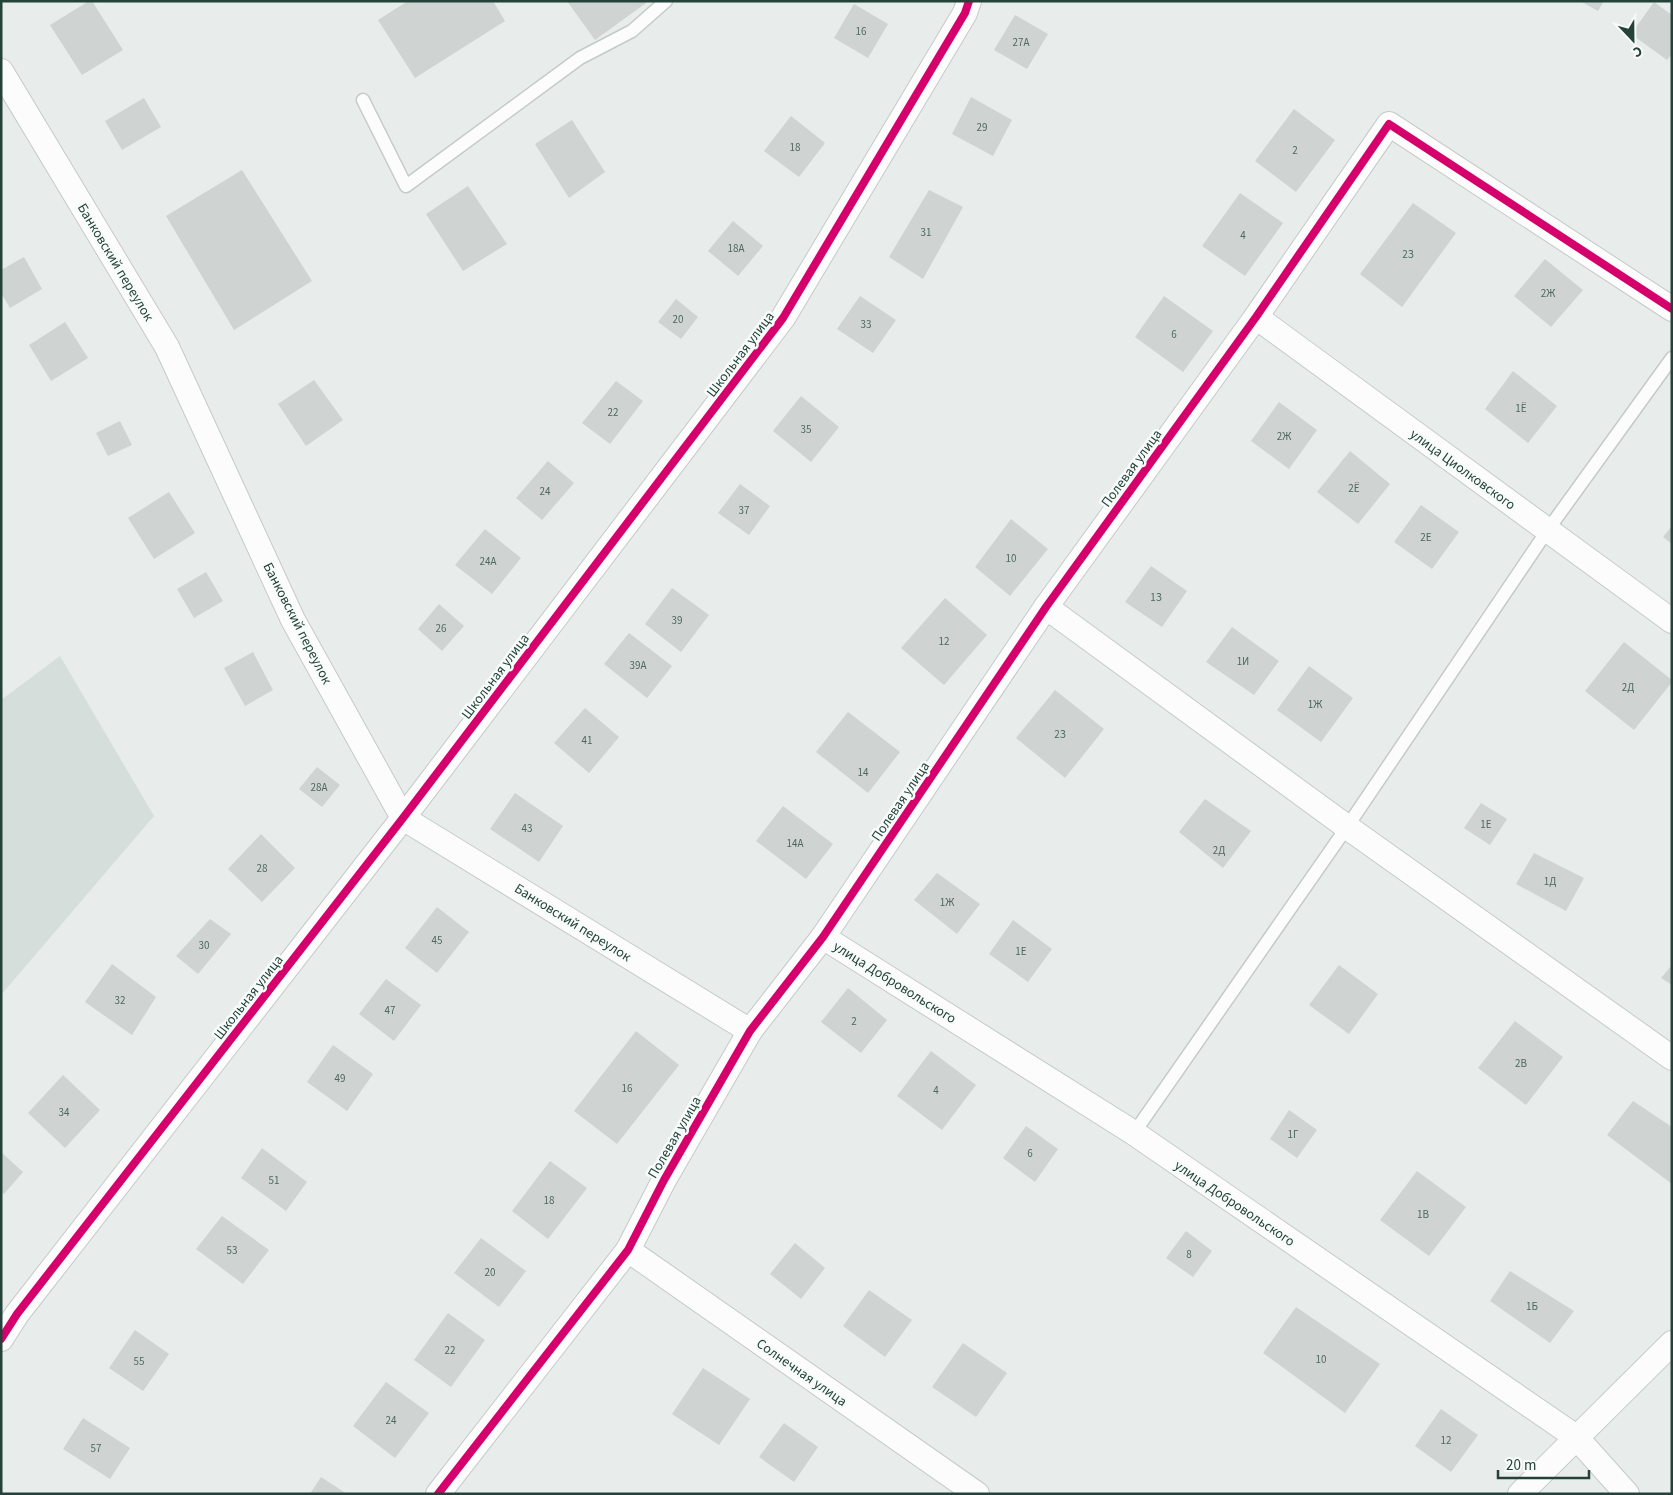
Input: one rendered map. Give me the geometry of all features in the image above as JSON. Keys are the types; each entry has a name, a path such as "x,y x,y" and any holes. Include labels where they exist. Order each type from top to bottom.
{"street":[{"name":"Школьная улица","path":"1,1339 17,1314 404,818 783,318 965,12 968,2"},
{"name":"Банковский переулок","path":"1,70 167,348 292,620 404,818 750,1031"},
{"name":"Полевая улица","path":"438,1494 628,1250 664,1180 750,1031 823,937 1046,607 1256,317 1390,124 1672,308"},
{"name":"улица Циолковского","path":"1256,317 1672,621"},
{"path":"1046,607 1346,827 1672,1058"},
{"name":"улица Добровольского","path":"823,937 1134,1133 1576,1437 1627,1494"},
{"name":"Солнечная улица","path":"628,1250 977,1494"},
{"path":"1520,1494 1672,1343"}],"lane":[{"path":"363,100 406,186 580,58 632,31 666,1"},
{"path":"1134,1133 1346,827 1547,531 1672,358"}],"shaded area":[{"path":"60,656 154,816 1,995 1,700"}],"building":[{"path":"92,1 123,50 82,75 50,25"},
{"path":"408,1 493,1 505,21 415,78 378,20"},
{"path":"567,1 644,1 646,3 595,40"},
{"path":"1580,1 1604,1 1598,11"},
{"path":"1654,2 1672,15 1672,54 1667,60 1631,34"},
{"path":"854,4 888,24 868,58 834,38"},
{"path":"1015,15 1048,34 1027,69 994,50"},
{"path":"971,97 1012,120 993,156 952,134"},
{"path":"144,98 161,127 122,150 105,121"},
{"path":"1294,109 1335,140 1296,192 1255,161"},
{"path":"791,116 825,143 799,177 764,151"},
{"path":"572,120 605,172 569,198 535,144"},
{"path":"242,170 312,281 234,330 166,216"},
{"path":"468,186 507,244 463,271 426,214"},
{"path":"929,190 963,207 923,279 889,257"},
{"path":"1240,193 1283,223 1245,276 1202,246"},
{"path":"1413,203 1456,233 1402,307 1360,274"},
{"path":"733,221 763,246 738,276 708,251"},
{"path":"24,257 42,289 10,308 1,293 1,270"},
{"path":"1545,259 1583,290 1551,327 1514,296"},
{"path":"860,296 896,320 873,353 837,329"},
{"path":"1164,296 1213,331 1183,372 1135,337"},
{"path":"676,299 698,317 681,339 658,322"},
{"path":"65,322 88,358 51,381 29,345"},
{"path":"1513,371 1557,406 1528,443 1485,409"},
{"path":"314,380 343,420 306,446 278,404"},
{"path":"616,381 643,401 610,444 582,423"},
{"path":"801,396 839,427 811,462 773,431"},
{"path":"1279,402 1317,430 1289,469 1251,441"},
{"path":"120,421 132,445 108,456 96,433"},
{"path":"1350,451 1390,484 1358,524 1317,492"},
{"path":"548,461 574,483 542,520 516,498"},
{"path":"740,484 770,506 749,535 718,513"},
{"path":"169,492 195,533 154,559 128,518"},
{"path":"1421,505 1459,532 1432,569 1394,542"},
{"path":"1011,519 1048,549 1010,596 975,567"},
{"path":"1672,526 1672,544 1663,537"},
{"path":"485,529 521,558 492,594 455,565"},
{"path":"1151,566 1187,591 1162,627 1125,602"},
{"path":"206,572 223,601 194,618 177,589"},
{"path":"672,588 709,615 681,652 645,624"},
{"path":"945,598 987,635 944,685 901,648"},
{"path":"439,604 464,626 442,651 418,629"},
{"path":"1232,627 1279,661 1254,695 1206,662"},
{"path":"629,633 672,666 647,698 604,664"},
{"path":"1624,642 1672,680 1634,730 1585,691"},
{"path":"253,652 273,690 245,706 224,668"},
{"path":"1309,666 1353,698 1321,742 1277,710"},
{"path":"1055,690 1104,729 1065,778 1016,738"},
{"path":"585,708 619,737 589,773 554,743"},
{"path":"848,712 900,752 868,793 816,752"},
{"path":"317,767 340,785 322,807 299,789"},
{"path":"515,793 563,826 539,862 490,829"},
{"path":"1205,799 1251,831 1223,868 1179,832"},
{"path":"1481,803 1507,819 1490,845 1464,828"},
{"path":"783,806 833,844 806,879 756,841"},
{"path":"261,834 295,868 262,902 228,869"},
{"path":"1534,853 1584,878 1566,911 1516,884"},
{"path":"937,873 980,904 957,934 914,900"},
{"path":"437,907 469,932 437,973 405,948"},
{"path":"210,919 231,934 198,974 176,956"},
{"path":"1013,920 1052,949 1028,982 989,954"},
{"path":"112,964 156,997 132,1035 85,1002"},
{"path":"1339,965 1378,994 1349,1034 1309,1005"},
{"path":"1672,965 1672,985 1661,978"},
{"path":"386,979 421,1005 394,1041 359,1014"},
{"path":"848,988 887,1020 861,1053 821,1022"},
{"path":"1515,1021 1563,1057 1526,1105 1478,1068"},
{"path":"636,1031 679,1065 617,1144 574,1111"},
{"path":"333,1045 373,1074 347,1111 307,1082"},
{"path":"931,1051 976,1085 942,1130 897,1096"},
{"path":"63,1075 100,1110 65,1148 28,1113"},
{"path":"1633,1101 1672,1127 1672,1184 1607,1135"},
{"path":"1289,1110 1317,1130 1297,1158 1270,1139"},
{"path":"1026,1126 1058,1149 1035,1182 1003,1158"},
{"path":"262,1148 307,1182 286,1211 241,1178"},
{"path":"1,1152 23,1172 4,1194 1,1191"},
{"path":"550,1161 587,1188 548,1239 512,1211"},
{"path":"1417,1171 1466,1207 1429,1256 1380,1220"},
{"path":"222,1216 269,1250 243,1284 196,1249"},
{"path":"1186,1231 1212,1251 1193,1277 1166,1258"},
{"path":"481,1238 526,1271 499,1307 454,1273"},
{"path":"795,1243 825,1268 801,1299 770,1274"},
{"path":"1510,1271 1574,1311 1550,1343 1490,1301"},
{"path":"869,1290 912,1320 885,1357 843,1326"},
{"path":"1296,1307 1380,1364 1345,1413 1263,1353"},
{"path":"448,1313 485,1340 451,1387 414,1360"},
{"path":"135,1330 169,1354 143,1391 109,1368"},
{"path":"963,1343 1007,1373 976,1417 932,1387"},
{"path":"703,1368 750,1399 719,1445 672,1414"},
{"path":"386,1382 429,1413 395,1458 353,1426"},
{"path":"1441,1409 1478,1435 1451,1472 1415,1446"},
{"path":"83,1418 130,1448 110,1479 63,1449"},
{"path":"784,1423 818,1447 794,1482 759,1457"},
{"path":"321,1477 347,1494 310,1494"}],"cycle path":[{"path":"1,1339 17,1314 403,818 783,318 965,13 969,1"},
{"path":"438,1494 628,1250 664,1180 750,1031 823,937 1046,607 1256,317 1389,124 1672,309"}]}
